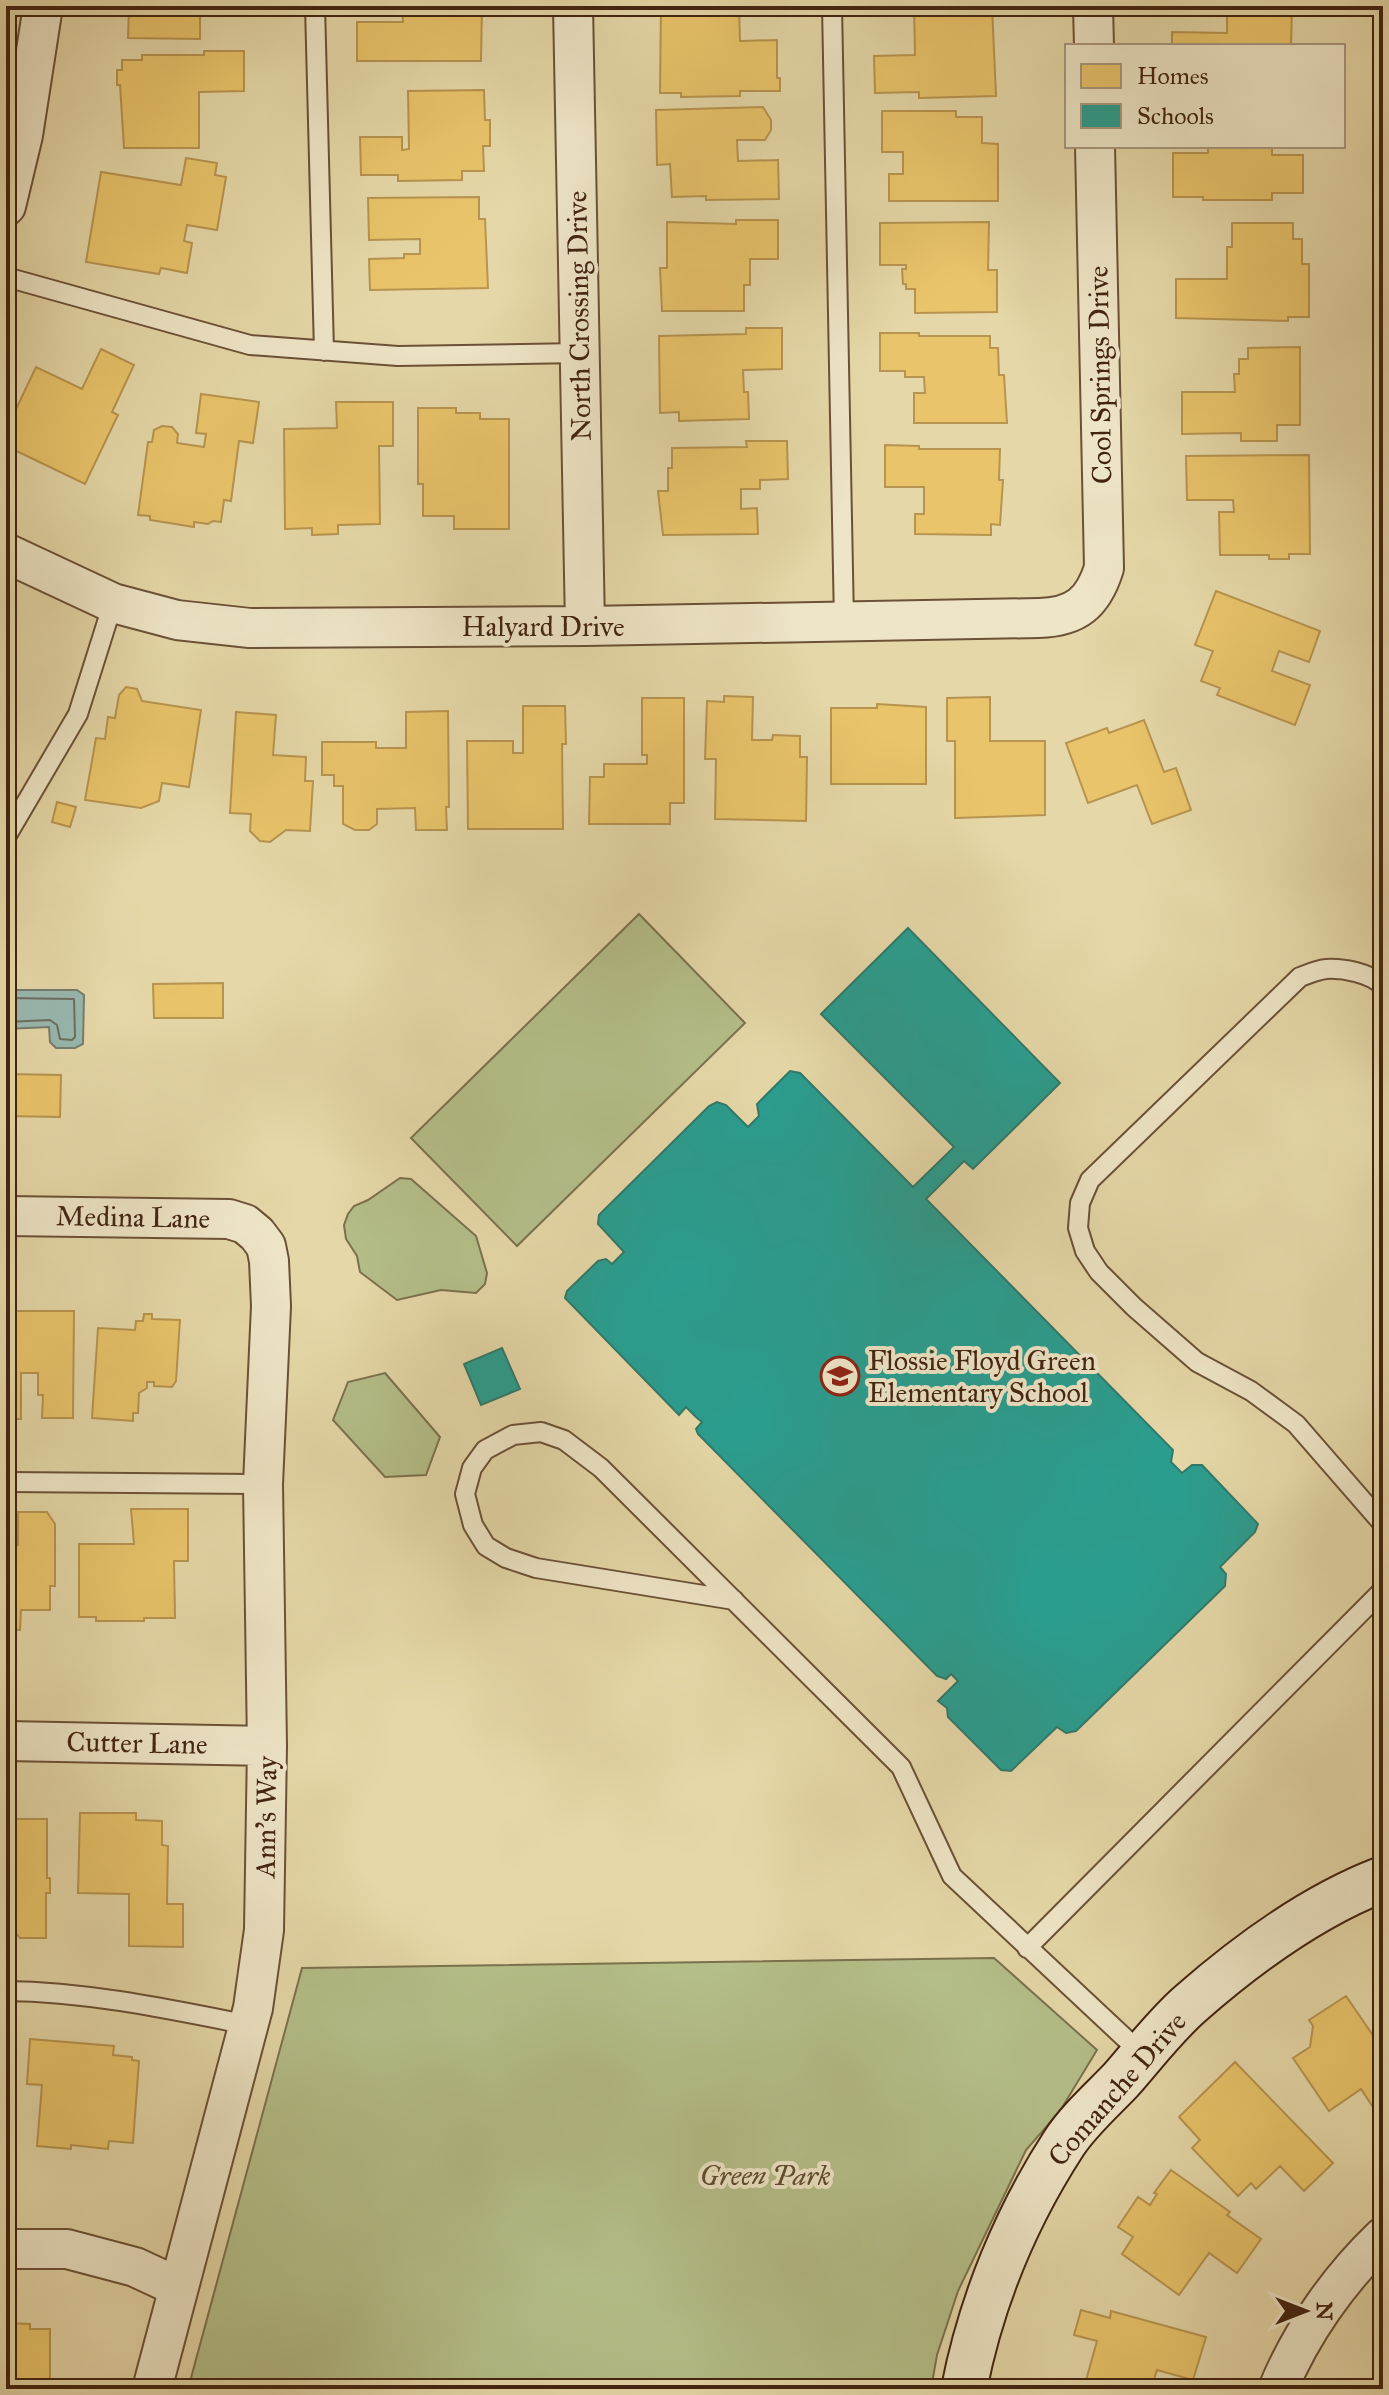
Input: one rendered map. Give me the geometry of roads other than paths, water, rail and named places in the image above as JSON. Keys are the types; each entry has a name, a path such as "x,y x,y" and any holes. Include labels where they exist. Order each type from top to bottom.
{"street":[{"path":"6,206 23,135 43,6"},
{"name":"North Crossing Drive","path":"573,6 585,626"},
{"path":"1093,6 1094,44"},
{"name":"Cool Springs Drive","path":"1088,600 1099,585 1104,568 1095,148"},
{"name":"Halyard Drive","path":"6,553 113,603 177,620 250,628 1057,618 1074,612 1088,600"},
{"name":"Medina Lane","path":"6,1216 229,1219 245,1224 257,1234"},
{"name":"Ann's Way","path":"152,2389 249,2025 264,1930 267,1746 263,1484 271,1306 269,1261 266,1246 257,1234"},
{"name":"Cutter Lane","path":"6,1741 267,1746"},
{"name":"Comanche Drive","path":"964,2389 973,2340 995,2278 1041,2181 1066,2139 1188,2005 1271,1938 1362,1887 1383,1879"},
{"path":"1278,2389 1312,2324 1341,2283 1383,2237"},
{"path":"6,2249 67,2249 135,2267 178,2287"}],"lane":[{"path":"315,6 324,351"},
{"path":"832,6 844,622"},
{"path":"6,277 250,345 398,356 580,353"},
{"path":"6,837 78,714 113,603"},
{"path":"1383,986 1379,981 1356,972 1325,969 1300,977 1090,1180 1080,1203 1078,1228 1085,1251 1099,1272 1134,1307 1197,1362 1251,1391 1296,1424 1383,1524"},
{"path":"734,1600 536,1568 506,1558 486,1546 473,1525 465,1494 472,1468 485,1450 513,1435 541,1432 564,1440 601,1468 734,1600 901,1767 952,1876 1143,2055"},
{"path":"6,1482 263,1484"},
{"path":"1027,1948 1383,1590"},
{"path":"6,1991 40,1991 122,2000 249,2025"}],"water":[{"path":"6,990 77,990 84,995 83,1044 75,1048 56,1048 50,1042 49,1027 6,1029"}],"place":[{"name":"Flossie Floyd Green Elementary School","path":"840,1376"}],"park label":[{"name":"Green Park","path":"765,2175"}]}
